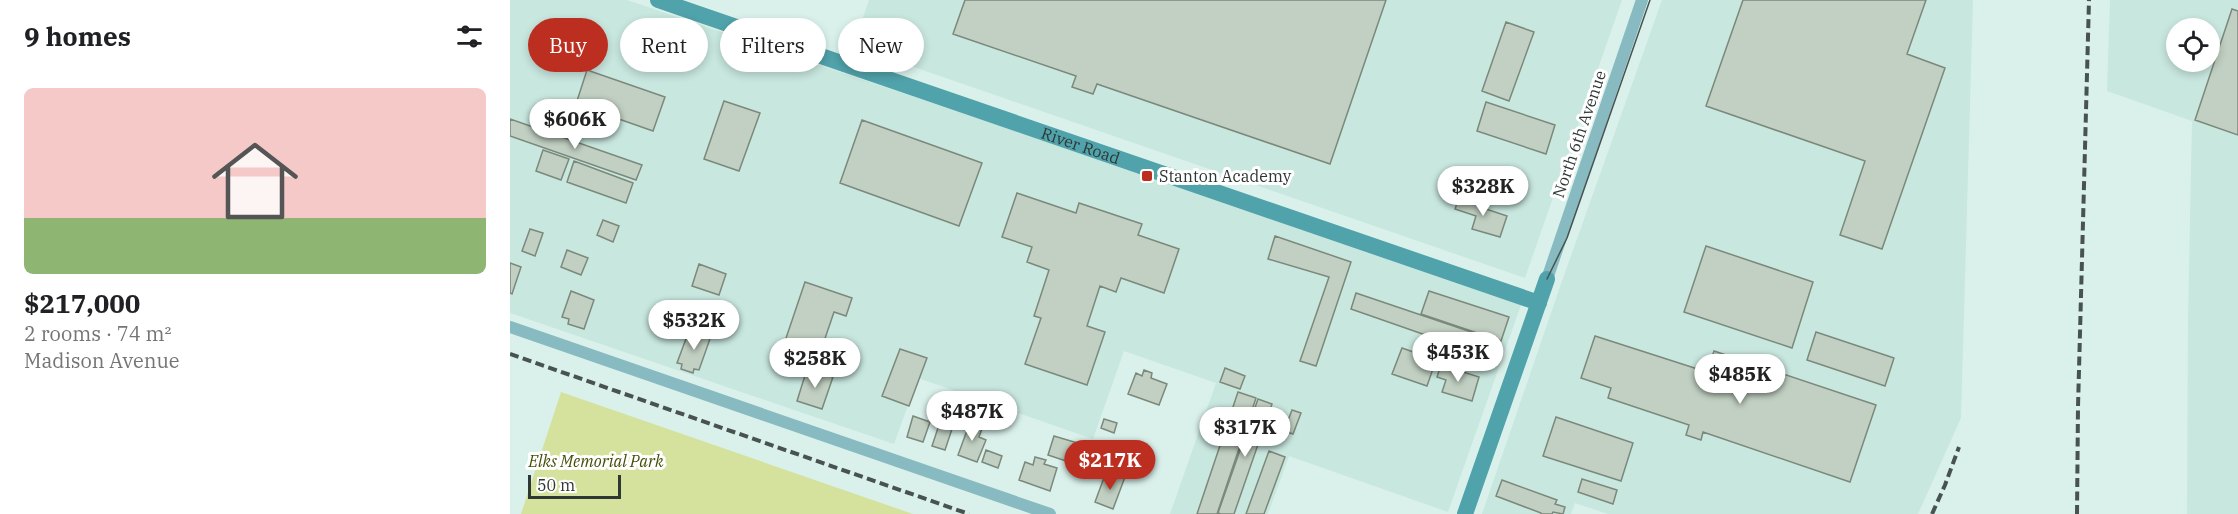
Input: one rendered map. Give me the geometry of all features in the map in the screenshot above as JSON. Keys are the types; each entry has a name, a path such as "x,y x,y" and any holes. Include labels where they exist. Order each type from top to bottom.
{"street":[{"name":"River Road","path":"658,0 1539,303"},
{"name":"North 6th Avenue","path":"1547,279 1642,0"},
{"path":"1465,514 1547,279"},
{"path":"510,327 1050,514"}],"shaded area":[{"path":"510,0 627,0 680,18 620,18 620,72 708,72 708,27 720,31 720,72 826,72 826,67 1522,302 1448,512 1289,456 1268,514 1170,514 1216,383 1124,351 1093,439 918,378 894,444 510,313"},
{"path":"869,0 1622,0 1525,278 924,71 924,18 863,18"},
{"path":"1662,0 1973,0 1961,418 1918,514 1608,514 1575,503 1571,514 1482,514"},
{"path":"2110,0 2238,0 2238,514 2187,514 2192,121 2107,91"}],"green space":[{"name":"Elks Memorial Park","path":"561,392 913,514 521,514"}],"building":[{"path":"965,0 1386,0 1330,164 1097,84 1093,94 1072,87 1076,76 953,34"},
{"path":"1743,0 1926,0 1907,54 1945,68 1882,249 1840,235 1865,161 1706,106"},
{"path":"2232,9 2238,11 2238,135 2195,120 2211,72 2220,72 2220,45"},
{"path":"1506,22 1534,32 1509,101 1482,91"},
{"path":"586,72 593,72 665,97 653,131 576,104"},
{"path":"724,101 760,113 739,171 704,159"},
{"path":"1486,102 1555,125 1546,154 1477,131"},
{"path":"510,119 642,165 636,180 510,136"},
{"path":"862,120 982,163 959,226 840,183"},
{"path":"543,150 569,159 561,180 536,171"},
{"path":"574,161 633,183 626,203 567,182"},
{"path":"1017,193 1076,213 1079,203 1142,224 1138,235 1179,249 1164,293 1121,278 1116,292 1100,286 1087,326 1105,332 1087,385 1025,364 1041,318 1034,316 1049,270 1027,262 1032,247 1002,237"},
{"path":"1459,197 1507,216 1500,237 1472,229 1476,216 1455,209"},
{"path":"603,220 619,226 613,242 597,235"},
{"path":"530,229 543,233 535,256 522,251"},
{"path":"1275,236 1351,262 1316,366 1300,361 1329,277 1268,259"},
{"path":"1706,246 1813,282 1792,348 1684,312"},
{"path":"567,250 588,258 581,275 561,267"},
{"path":"510,263 521,267 512,294 510,293"},
{"path":"699,264 726,274 719,295 692,286"},
{"path":"805,282 852,298 846,316 834,312 817,362 810,359 809,364 800,361 801,357 782,350"},
{"path":"571,291 594,300 584,329 568,324 569,319 562,317"},
{"path":"1429,291 1509,317 1501,341 1421,314"},
{"path":"1356,293 1486,337 1479,360 1455,352 1457,346 1351,309"},
{"path":"690,328 711,336 699,370 694,369 693,373 681,369 682,364 677,363"},
{"path":"1816,332 1894,358 1885,386 1807,360"},
{"path":"1595,336 1707,372 1714,351 1876,405 1850,482 1703,432 1701,440 1686,435 1689,425 1608,398 1611,388 1581,378"},
{"path":"1402,348 1436,360 1427,386 1392,374"},
{"path":"900,349 927,358 909,406 882,396"},
{"path":"1441,365 1479,377 1472,401 1442,392 1446,380 1437,377"},
{"path":"1225,368 1245,376 1240,389 1220,382"},
{"path":"807,369 833,377 822,409 797,401"},
{"path":"1144,370 1152,373 1151,378 1167,384 1159,405 1128,394 1136,373 1142,376"},
{"path":"1238,392 1256,398 1217,514 1197,514"},
{"path":"1258,399 1272,404 1234,514 1218,513"},
{"path":"1292,410 1301,413 1293,434 1284,431"},
{"path":"913,416 930,422 923,442 907,437"},
{"path":"972,417 978,419 975,426 982,429 979,437 986,440 977,462 958,455"},
{"path":"1556,417 1633,443 1621,481 1543,456"},
{"path":"1104,419 1117,423 1114,433 1101,428"},
{"path":"939,425 952,429 945,450 932,446"},
{"path":"1054,436 1081,444 1075,464 1048,455"},
{"path":"986,450 1002,456 998,468 982,462"},
{"path":"1269,451 1285,457 1264,514 1246,514"},
{"path":"1035,457 1046,460 1044,464 1057,468 1050,491 1019,480 1025,462 1033,465"},
{"path":"1116,474 1125,477 1113,509 1095,502 1105,475 1114,478"},
{"path":"1582,479 1617,490 1613,504 1578,492"},
{"path":"1502,480 1557,500 1555,504 1565,507 1563,514 1553,512 1552,514 1541,514 1496,496"}],"tram line":[{"path":"1547,279 1567,238 1650,0"}],"railway":[{"path":"2077,514 2089,0"},
{"path":"510,354 969,514"},
{"path":"1932,514 1959,447"}],"place":[{"name":"Stanton Academy","path":"1147,176"}]}
